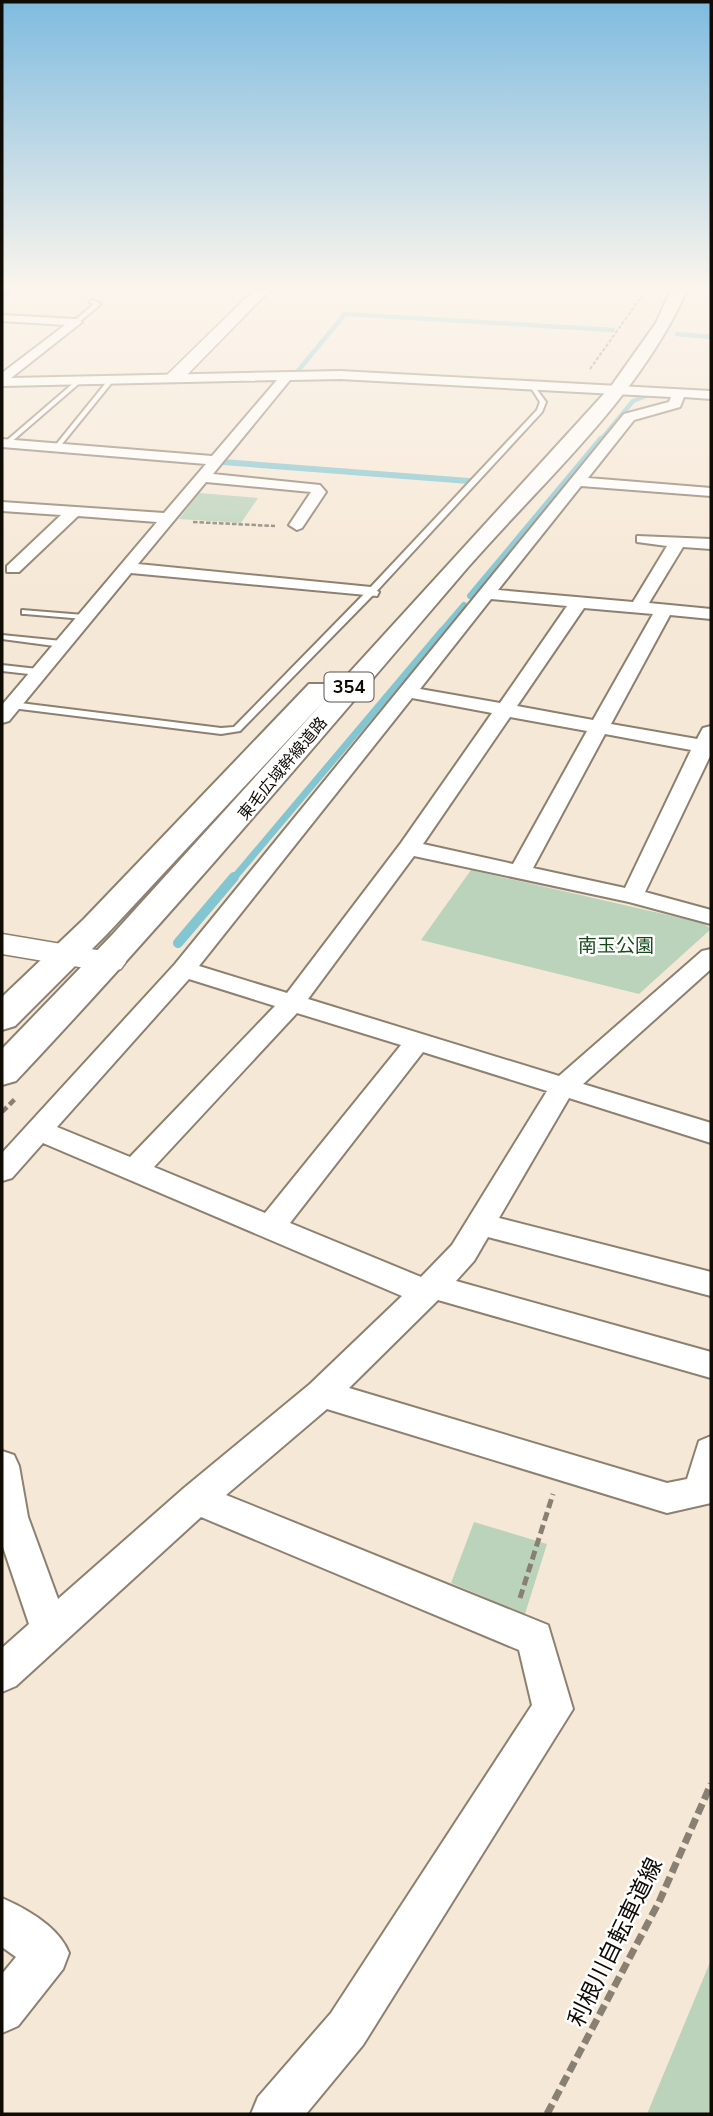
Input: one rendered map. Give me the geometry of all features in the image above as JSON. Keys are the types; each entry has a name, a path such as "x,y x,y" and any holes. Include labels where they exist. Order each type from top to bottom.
{"highway":[{"name":"東毛広域幹線道路","path":"2,1018 96,926 323,685 593,389"},
{"name":"東毛広域幹線道路","path":"2,1072 243,815 593,389"}],"street":[{"path":"5,708 276,389"},
{"path":"640,389 711,394"},
{"path":"2,1171 184,969 629,417 675,404 679,393"},
{"path":"4,443 216,461"},
{"path":"202,477 315,488 319,492 297,525"},
{"path":"575,481 711,492"},
{"path":"2,506 169,518"},
{"path":"13,569 74,511"},
{"path":"643,539 711,544"},
{"path":"638,608 678,541"},
{"path":"126,568 371,592"},
{"path":"486,594 711,614"},
{"path":"133,1172 292,1003 409,848 579,602"},
{"path":"519,872 664,610"},
{"path":"408,692 709,742 632,896"},
{"path":"409,848 632,896 711,917"},
{"path":"2,944 108,962"},
{"path":"2,1673 196,1499 321,1394 429,1289 463,1253 562,1088 711,956"},
{"path":"184,969 711,1133"},
{"path":"270,1228 417,1042"},
{"path":"38,1130 270,1228 429,1289 711,1365"},
{"path":"480,1224 711,1284"},
{"path":"321,1394 667,1498 701,1491 711,1451"},
{"path":"2,1466 10,1517 50,1629"},
{"path":"196,1499 535,1638 553,1709 347,2029 275,2114"},
{"path":"2,1920 47,1952 2,2010"}],"lane":[{"path":"4,443 70,389"},
{"path":"56,448 104,389"},
{"path":"5,708 231,731 371,592 540,411 543,402 533,389"},
{"path":"25,612 84,618"},
{"path":"2,637 62,644"},
{"path":"2,668 38,672"}],"path":[{"path":"169,518 235,526 297,525"},
{"path":"510,1628 562,1466"},
{"name":"利根川自転車道線","path":"547,2114 565,2085 659,1902 711,1784"}],"green space":[{"path":"199,493 258,498 241,523 179,519"},
{"name":"南玉公園","path":"471,870 703,923 711,929 639,994 421,940"},
{"path":"474,1522 547,1544 525,1614 451,1583"},
{"path":"711,1960 711,2114 647,2114"}],"waterway":[{"path":"600,441 633,401 648,395"},
{"path":"470,596 601,439"},
{"path":"223,462 469,481"},
{"path":"441,632 464,605"},
{"path":"233,879 442,631"},
{"path":"178,943 234,877"}]}
